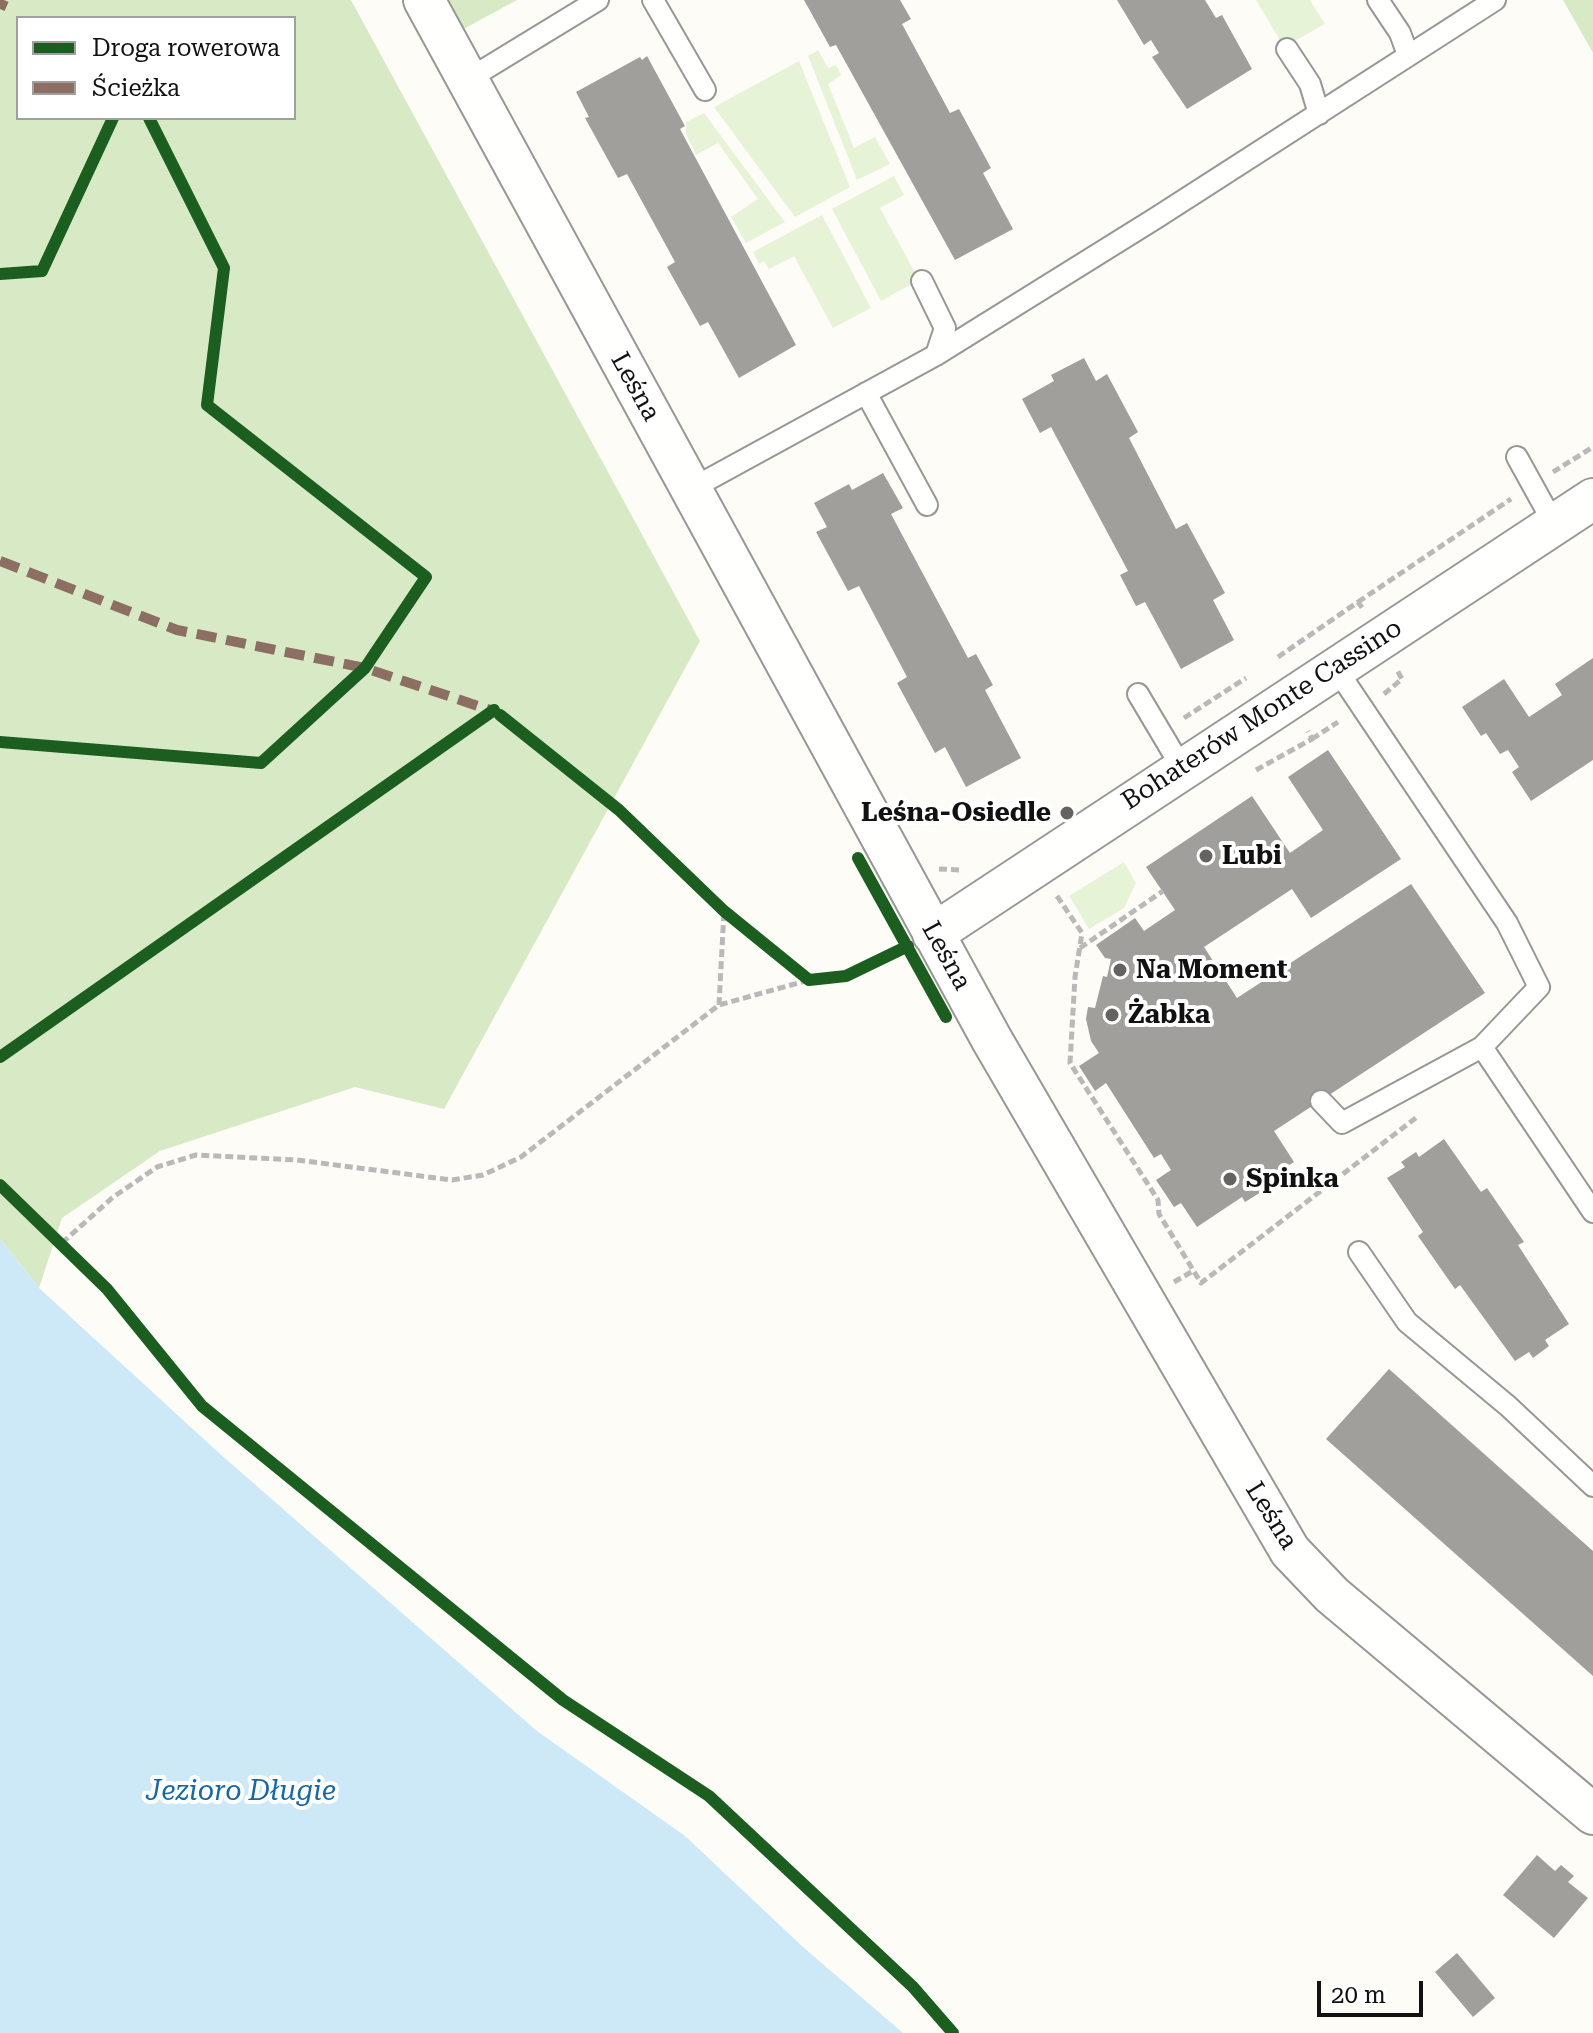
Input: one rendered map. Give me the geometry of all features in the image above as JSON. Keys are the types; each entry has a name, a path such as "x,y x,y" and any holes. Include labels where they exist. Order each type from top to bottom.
{"street":[{"name":"Leśna","path":"424,0 933,934 1290,1551 1332,1595 1593,1814"},
{"name":"Bohaterów Monte Cassino","path":"933,934 1593,499"}],"lane":[{"path":"467,80 598,0"},
{"path":"653,0 705,90"},
{"path":"1378,0 1400,33 1408,55"},
{"path":"691,489 936,355 1495,0"},
{"path":"1287,49 1310,84 1319,114"},
{"path":"922,281 945,328 936,355"},
{"path":"866,393 927,505"},
{"path":"1517,457 1554,524"},
{"path":"1321,1101 1342,1123 1482,1047 1539,987 1507,923 1335,667"},
{"path":"1138,694 1182,768"},
{"path":"1482,1047 1593,1212"},
{"path":"1359,1252 1407,1322 1508,1406 1593,1486"}],"path":[{"path":"1358,602 1593,447"},
{"path":"1079,948 1163,891"},
{"path":"1057,896 1082,933 1070,1063 1158,1200 1159,1214 1201,1283 1428,1109"},
{"path":"719,1005 724,911"},
{"path":"62,1243 112,1198 157,1167 196,1155 297,1160 452,1180 483,1175 521,1157 719,1005 809,980"}],"green space":[{"path":"0,0 351,0 700,641 444,1109 355,1087 160,1151 62,1218 39,1288 0,1239"},
{"path":"443,0 517,0 458,32"},
{"path":"1256,0 1310,0 1325,24 1284,47"},
{"path":"1563,0 1593,0 1593,53"},
{"path":"818,50 828,68 836,65 841,75 828,84 854,148 875,137 890,164 857,180 808,56"},
{"path":"799,61 850,187 795,217 714,107"},
{"path":"704,113 785,222 746,243 731,217 758,199 718,143 696,155 686,134 686,122"},
{"path":"894,176 904,195 880,208 919,280 881,301 832,209"},
{"path":"822,215 871,308 833,328 794,256 769,269 764,261 759,264 753,252"},
{"path":"1124,862 1136,883 1124,908 1089,929 1069,896"}],"water":[{"name":"Jezioro Długie","path":"0,1239 39,1288 219,1453 537,1731 685,1836 803,1947 903,2033 0,2033"}],"building":[{"path":"804,0 900,0 911,19 902,24 950,113 959,109 991,168 983,173 1013,229 955,260 836,45 830,47"},
{"path":"1117,0 1205,0 1216,18 1222,15 1252,69 1187,109 1152,57 1159,53 1151,40 1144,45"},
{"path":"647,56 685,126 680,129 796,345 739,378 708,322 700,326 667,267 675,262 627,174 618,178 585,118 589,117 576,92"},
{"path":"1084,358 1096,381 1107,374 1138,432 1129,438 1176,529 1187,523 1225,593 1213,600 1234,640 1181,669 1145,602 1136,606 1120,575 1128,571 1051,427 1040,433 1022,399 1054,381 1051,375"},
{"path":"883,473 903,508 891,514 968,658 976,654 993,685 985,690 1021,758 966,787 945,747 935,753 897,683 907,677 859,586 848,591 816,532 827,527 814,503 849,484 852,490"},
{"path":"1593,658 1593,760 1531,801 1512,772 1519,767 1508,750 1500,754 1486,733 1481,736 1462,707 1504,679 1529,717 1562,695 1555,684"},
{"path":"1328,750 1401,859 1311,918 1292,889 1204,947 1237,998 1411,884 1485,993 1274,1131 1294,1162 1262,1183 1266,1189 1245,1202 1242,1197 1197,1227 1181,1203 1174,1207 1156,1180 1171,1170 1161,1154 1154,1158 1106,1083 1095,1091 1079,1066 1099,1053 1091,1041 1086,1019 1088,1007 1095,1008 1111,959 1105,958 1096,945 1135,918 1144,931 1175,910 1146,867 1252,796 1290,853 1323,830 1288,777"},
{"path":"1444,1139 1481,1192 1487,1188 1524,1242 1518,1245 1569,1324 1545,1340 1549,1346 1533,1358 1529,1352 1515,1361 1460,1285 1455,1289 1418,1236 1423,1232 1387,1178 1405,1167 1401,1162 1416,1152 1419,1157"},
{"path":"1389,1369 1593,1551 1593,1676 1326,1439"},
{"path":"1537,1855 1555,1871 1561,1865 1574,1876 1568,1882 1588,1898 1554,1938 1503,1895"},
{"path":"1457,1953 1495,1998 1473,2017 1435,1972"}],"marked path":[{"path":"0,9 4,0"},
{"path":"0,561 177,630 365,668 496,712"}],"cycle path":[{"path":"0,274 42,271 112,120"},
{"path":"0,742 261,763 365,668 426,577 207,405 224,268 150,120"},
{"path":"0,1057 494,710"},
{"path":"500,715 619,810 724,911 809,980 846,976 908,946"},
{"path":"858,858 946,1017"},
{"path":"0,1185 107,1289 202,1406 563,1700 709,1796 913,1987 953,2033"}],"place":[{"name":"Leśna-Osiedle","path":"1067,813"},
{"name":"Lubi","path":"1206,856"},
{"name":"Na Moment","path":"1120,970"},
{"name":"Żabka","path":"1112,1015"},
{"name":"Spinka","path":"1230,1179"}]}
